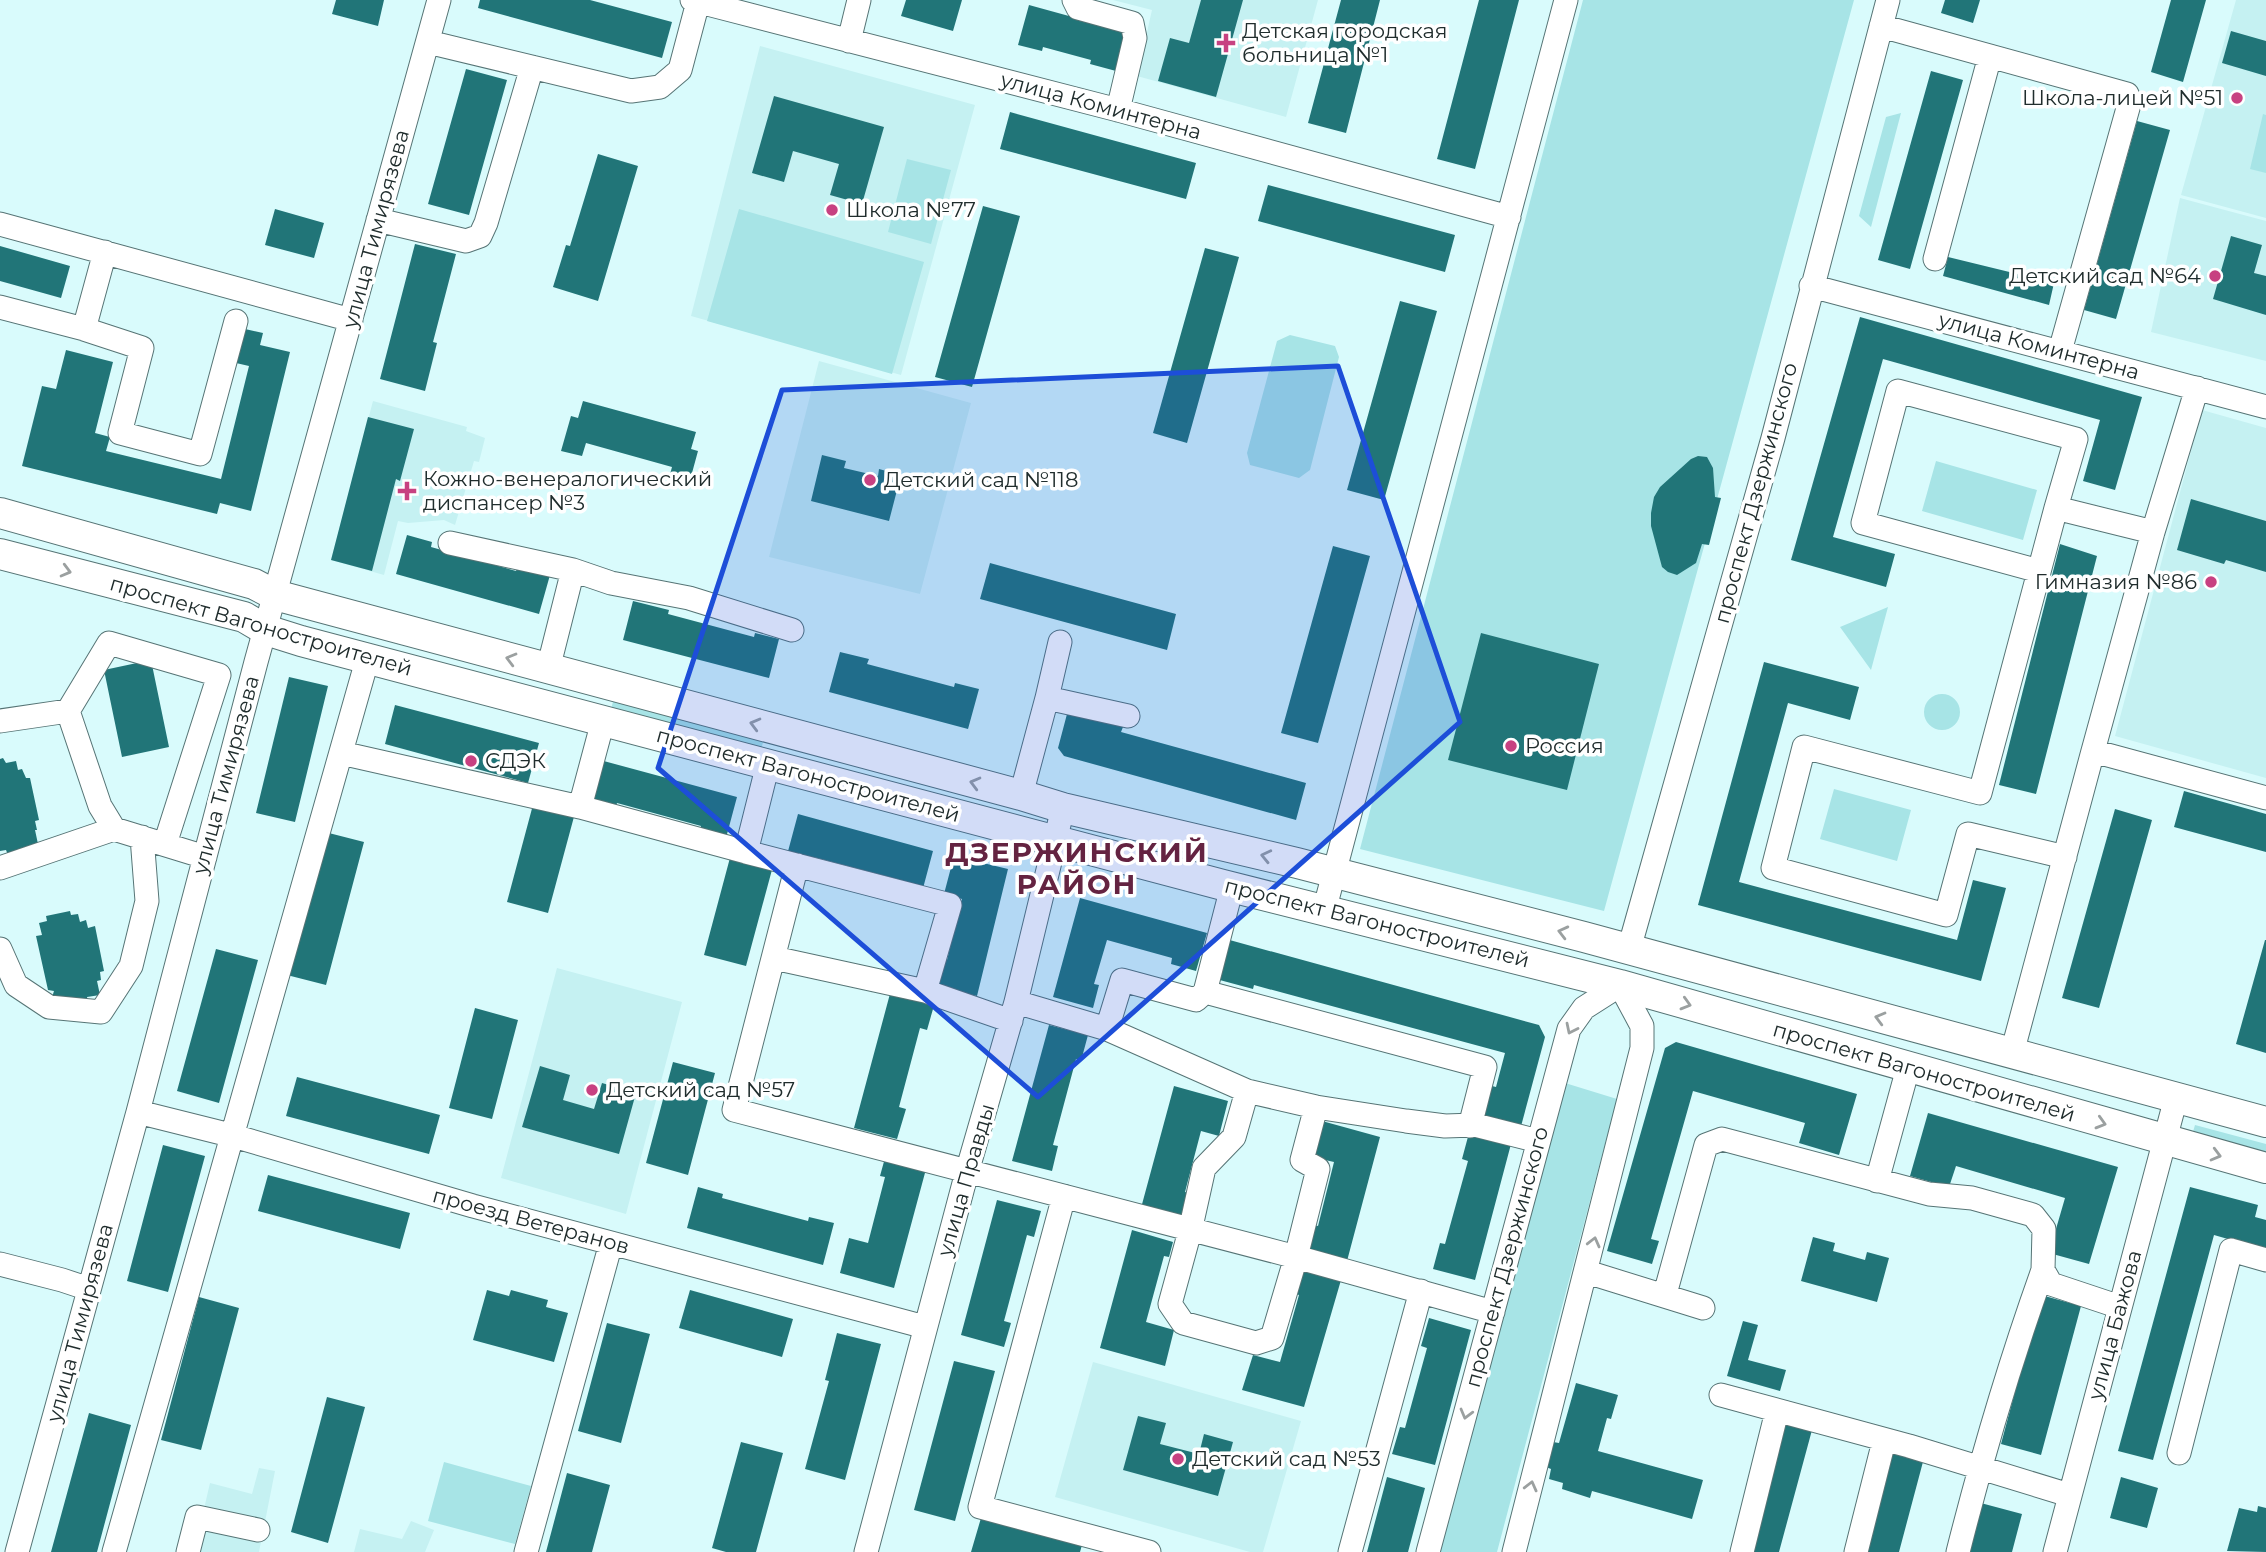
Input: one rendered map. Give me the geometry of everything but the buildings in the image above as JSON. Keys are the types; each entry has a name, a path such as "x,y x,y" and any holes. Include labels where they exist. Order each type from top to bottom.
{"main road":[{"name":"проспект Вагоностроителей","path":"0,513 254,584 275,595 1063,808 1629,949 2266,1122"},
{"name":"проспект Вагоностроителей","path":"0,554 244,617 266,630 603,721 1324,911 1620,985 2266,1168"},
{"name":"проспект Дзержинского","path":"1620,985 1629,949"}],"street":[{"name":"улица Тимирязева","path":"17,1552 138,1112 275,595 439,0"},
{"path":"849,41 859,0"},
{"path":"1074,0 1078,8 1132,23 1135,38 1118,110"},
{"path":"1324,911 1566,0"},
{"name":"проспект Дзержинского","path":"1629,949 1773,438 1888,0"},
{"path":"428,42 631,91 660,87 680,70 695,1"},
{"name":"улица Коминтерна","path":"695,1 1118,110 1509,217"},
{"path":"1881,26 2127,94 2130,102 2060,351"},
{"path":"1935,260 1990,56"},
{"path":"378,220 466,242 480,236 532,67"},
{"path":"0,224 351,320"},
{"path":"84,329 105,253"},
{"name":"улица Коминтерна","path":"1811,286 2266,407"},
{"path":"0,307 84,329 142,348 120,433 200,454 236,321"},
{"path":"2012,1054 2153,532 2197,388"},
{"path":"2039,571 1863,523 1898,391 2076,439 1980,793 1804,747 1773,868 1946,915 1968,834 2065,857"},
{"path":"2056,508 2153,532"},
{"path":"450,542 573,570 611,583 690,598 792,630"},
{"path":"548,669 573,570"},
{"path":"1021,795 1060,642"},
{"path":"0,721 68,710 109,643 219,675 165,844"},
{"path":"114,1552 193,1277 230,1135 368,657"},
{"path":"1047,698 1128,716"},
{"path":"68,710 100,806 114,829"},
{"path":"580,807 603,721"},
{"path":"2093,751 2266,798"},
{"path":"341,752 580,807 950,905 925,990"},
{"path":"746,852 768,764"},
{"name":"улица Правды","path":"866,1552 967,1172 1014,1012 1063,808"},
{"path":"0,868 114,829 205,857"},
{"path":"0,950 16,985 49,1007 101,1012 131,966 147,901 142,837"},
{"path":"797,865 734,1110 1296,1257 1493,1312"},
{"path":"1107,1030 1122,980 1196,1000 1205,992 1232,887"},
{"path":"774,958 1107,1030 1247,1091 1316,1108 1445,1126 1470,1126 1538,1141"},
{"path":"1514,1552 1642,1048 1642,1026 1620,985"},
{"name":"проспект Дзержинского","path":"1428,1552 1569,1029 1584,1007 1620,985"},
{"path":"1205,992 1485,1067 1470,1126"},
{"path":"1877,1181 1908,1068"},
{"path":"1247,1091 1234,1137 1204,1168 1170,1304 1183,1323 1256,1343 1272,1338 1296,1257 1318,1169 1302,1160 1316,1108"},
{"name":"улица Бажова","path":"2054,1552 2176,1098"},
{"name":"проезд Ветеранов","path":"138,1112 925,1327"},
{"path":"1665,1294 1706,1145 1721,1139 1929,1194 1972,1198 2033,1215 2043,1229 2043,1270 1980,1468 1958,1552"},
{"path":"1064,1196 980,1507 1149,1552"},
{"path":"526,1552 611,1243"},
{"path":"2179,1452 2231,1250 2266,1261"},
{"path":"0,1264 89,1289"},
{"path":"2043,1270 2051,1284 2120,1307"},
{"path":"1587,1272 1665,1294 1703,1308"},
{"path":"1350,1552 1421,1291"},
{"path":"1721,1395 2069,1495"},
{"path":"1742,1552 1777,1411"},
{"path":"1856,1552 1884,1441"},
{"path":"188,1552 197,1517 258,1530"}],"highlighted area":[{"path":"1338,366 1460,722 1038,1097 658,768 782,390"}],"shaded area":[{"name":"Детская городская больница №1","path":"1113,0 1318,0 1286,117 1137,76 1152,10"},
{"path":"1583,0 1854,0 1604,911 1360,849"},
{"name":"Школа-лицей №51","path":"2236,0 2266,0 2266,218 2181,195"},
{"name":"Школа №77","path":"760,46 975,105 901,375 691,316"},
{"path":"1901,113 1871,227 1859,216 1886,117"},
{"path":"2263,114 2266,115 2266,173 2250,169"},
{"path":"907,159 951,170 931,244 888,232"},
{"name":"Детский сад №64","path":"2180,198 2266,221 2266,361 2151,332"},
{"path":"739,209 924,262 892,374 707,321"},
{"path":"1290,335 1335,346 1339,357 1310,470 1299,478 1250,465 1247,453 1277,341"},
{"name":"Детский сад №118","path":"819,361 971,403 920,594 769,557"},
{"name":"Кожно-венералогический диспансер №3","path":"373,401 467,427 466,431 485,438 479,462 474,461 455,525 444,520 408,523 398,521 384,575 331,560"},
{"name":"Гимназия №86","path":"2202,410 2266,428 2266,778 2115,736"},
{"path":"1936,461 2037,490 2023,540 1922,511"},
{"path":"1888,607 1871,670 1840,627"},
{"path":"1942,694 1955,699 1960,712 1955,725 1942,730 1929,725 1924,712 1929,699"},
{"path":"614,698 764,739 760,753 610,713"},
{"path":"1834,789 1911,810 1897,861 1820,839"},
{"name":"Детский сад №57","path":"557,968 682,1002 626,1214 501,1178"},
{"path":"1565,1083 1617,1099 1497,1552 1440,1552"},
{"path":"2195,1125 2266,1144 2266,1162 2190,1142"},
{"name":"Детский сад №53","path":"1093,1362 1301,1421 1263,1552 1250,1552 1055,1497"},
{"path":"444,1462 531,1486 515,1544 428,1521"},
{"path":"259,1468 275,1471 259,1552 194,1552 210,1483 252,1494"},
{"path":"411,1521 434,1530 425,1552 354,1552 360,1529 402,1539"}],"place":[{"name":"Детская городская больница №1","path":"1226,43"},
{"name":"Школа-лицей №51","path":"2237,98"},
{"name":"Школа №77","path":"832,210"},
{"name":"Детский сад №64","path":"2215,276"},
{"name":"Детский сад №118","path":"870,480"},
{"name":"Кожно-венералогический диспансер №3","path":"407,491"},
{"name":"Гимназия №86","path":"2211,582"},
{"name":"Россия","path":"1511,746"},
{"name":"СДЭК","path":"471,761"},
{"name":"Детский сад №57","path":"592,1090"},
{"name":"Детский сад №53","path":"1178,1459"}],"district":[{"name":"ДЗЕРЖИНСКИЙ РАЙОН","path":"1077,868"}]}
